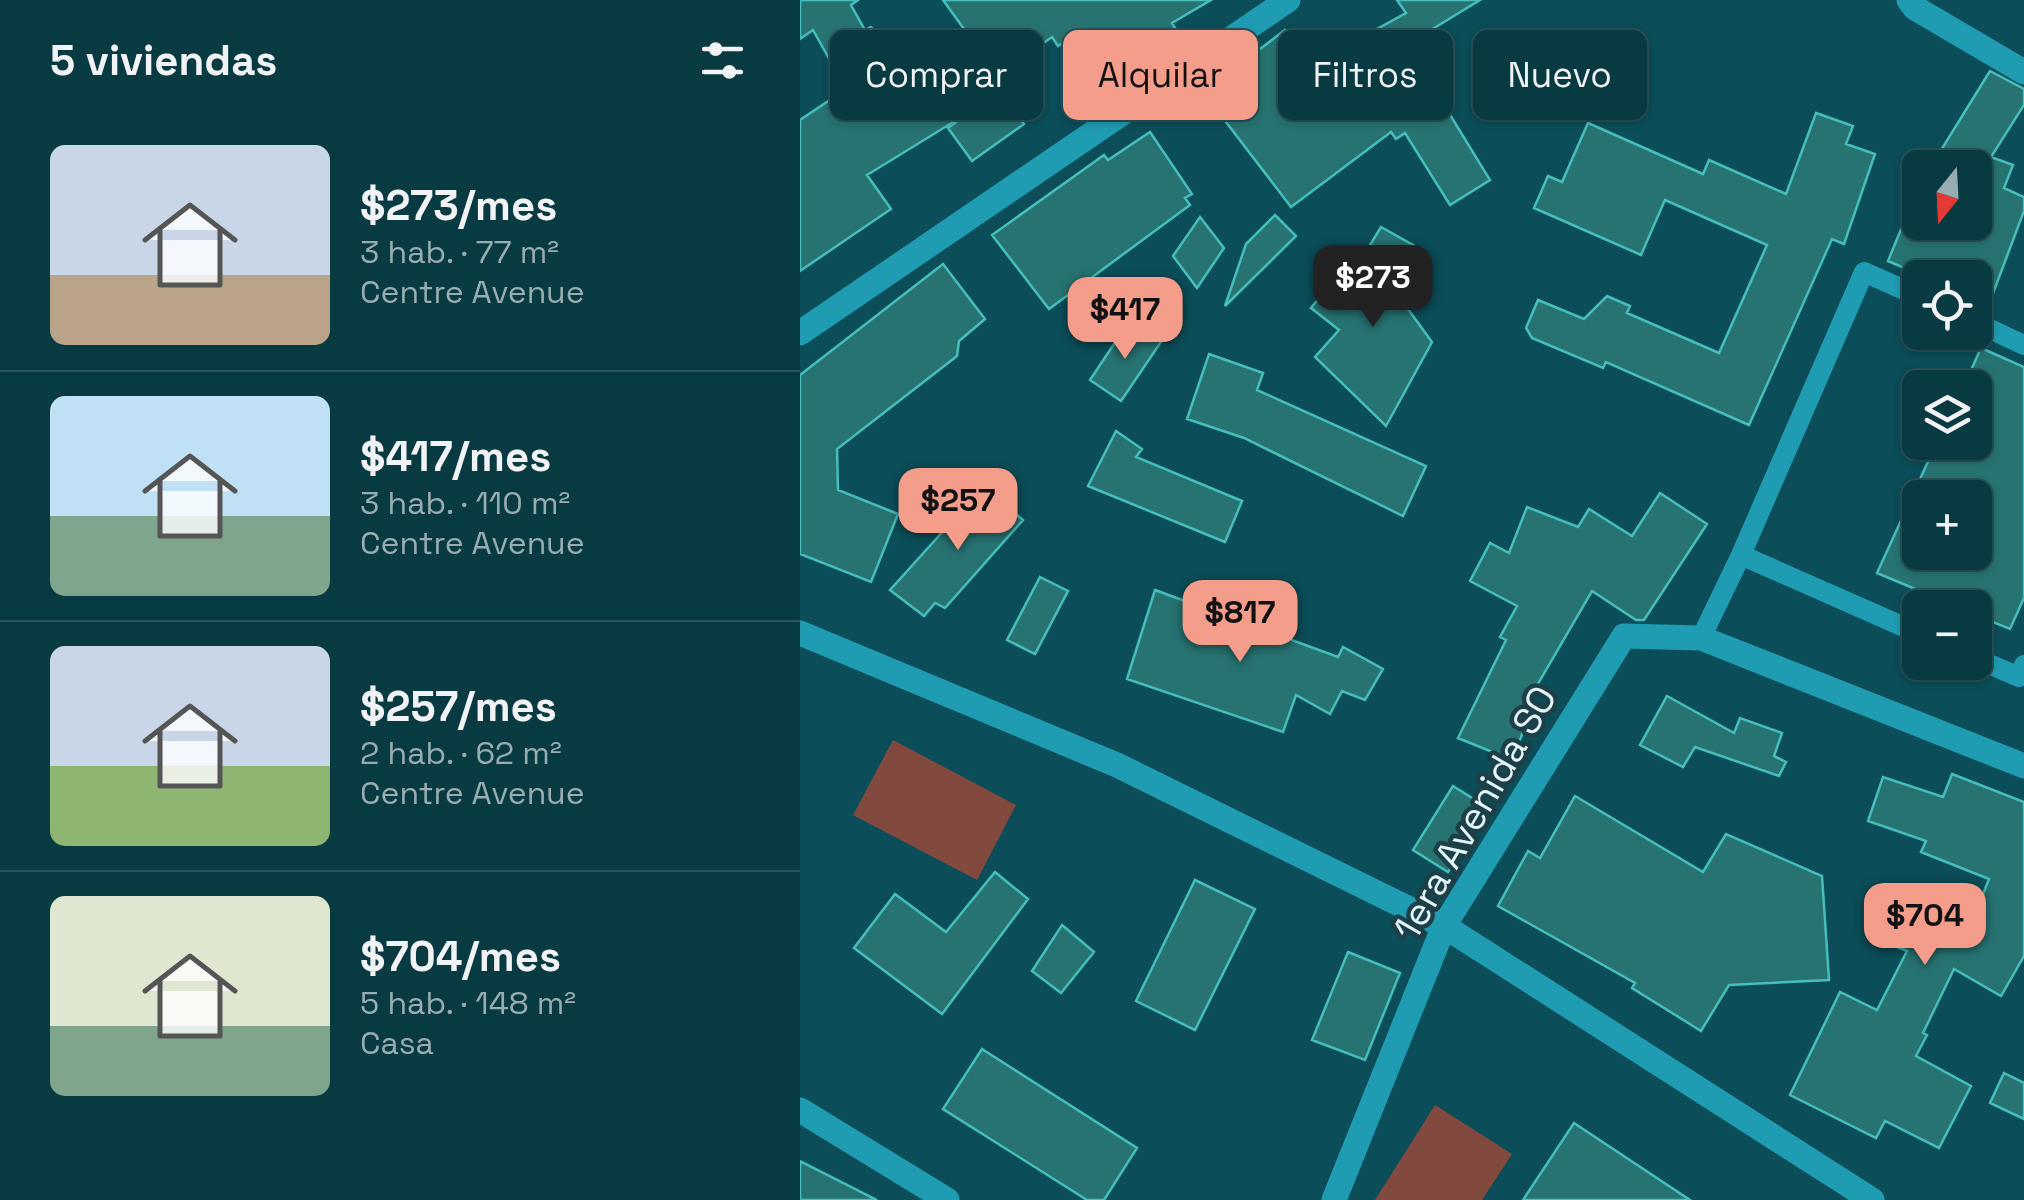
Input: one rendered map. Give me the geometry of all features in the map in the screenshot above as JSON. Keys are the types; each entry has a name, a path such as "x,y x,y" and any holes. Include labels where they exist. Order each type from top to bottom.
{"street":[{"path":"802,330 1288,0"},
{"path":"1909,0 1915,8 2024,72"},
{"path":"800,633 1116,764 1444,926 1872,1200"},
{"name":"1era Avenida SO","path":"1334,1200 1444,926 1624,636 1700,638"},
{"path":"1700,638 2024,766"},
{"path":"800,1110 947,1200"}],"lane":[{"path":"1700,638 1741,556 1864,272 1902,290"},
{"path":"1992,330 2024,344"},
{"path":"1741,556 1902,626"},
{"path":"1992,666 2018,677 2024,664"}],"shaded area":[{"path":"893,740 1016,805 977,880 853,815"},
{"path":"1435,1105 1512,1154 1482,1200 1375,1200"}],"building":[{"path":"800,0 858,0 851,5 865,30 830,30 830,60 813,30 800,39"},
{"path":"943,0 1211,0 1172,23 1176,30 1063,30 1063,43 1058,46 1052,37 1043,44 1043,30 965,30"},
{"path":"1397,0 1480,0 1431,30 1375,30 1406,13"},
{"path":"1278,35 1278,120 1453,120 1490,180 1450,205 1405,133 1396,139 1391,132 1291,207 1224,120 1258,120 1258,50"},
{"path":"1990,71 2024,89 2024,105 1992,155 1992,150 1941,150"},
{"path":"830,100 830,120 955,121 867,175 891,209 800,271 800,120"},
{"path":"1816,113 1853,126 1846,144 1875,154 1844,244 1832,239 1749,425 1606,362 1603,368 1532,338 1526,328 1538,300 1584,319 1607,296 1630,306 1627,313 1719,353 1767,245 1665,200 1641,255 1534,208 1548,176 1562,182 1588,123 1703,174 1709,160 1786,194"},
{"path":"959,120 1021,120 1024,124 972,161 948,128"},
{"path":"1150,132 1192,194 1185,198 1190,205 1049,309 992,235 1104,155 1108,160"},
{"path":"1992,157 2013,165 2004,188 2024,197 2024,211 1992,296 1992,260 1902,260 1902,267 1888,261 1902,227 1902,240 1992,240"},
{"path":"1275,215 1296,236 1225,306 1246,244"},
{"path":"1200,217 1224,248 1197,288 1173,256"},
{"path":"1381,227 1413,245 1384,294 1405,305 1432,342 1386,426 1315,357 1339,330 1311,308 1334,280 1344,288"},
{"path":"943,264 985,319 959,341 957,356 837,449 838,490 898,514 871,582 800,554 800,375"},
{"path":"1126,326 1163,339 1121,401 1090,380"},
{"path":"1980,350 2024,367 2024,598 2010,629 1992,622 1992,590 1918,590 1877,573 1902,518 1902,570 1992,570 1992,480 1920,480 1929,460 1992,460 1992,370 1971,370"},
{"path":"1209,354 1263,373 1257,390 1426,466 1403,516 1244,438 1187,419"},
{"path":"1116,431 1142,449 1136,457 1242,501 1225,542 1088,486"},
{"path":"984,486 1023,520 945,608 935,603 924,616 890,590"},
{"path":"1660,493 1707,524 1644,620 1636,620 1592,591 1521,713 1529,717 1512,760 1458,738 1506,640 1500,637 1517,606 1470,581 1490,543 1509,553 1527,507 1578,527 1589,509 1632,536"},
{"path":"1040,577 1068,591 1035,654 1007,640"},
{"path":"1155,590 1338,657 1343,647 1383,669 1365,700 1342,691 1330,714 1296,695 1283,732 1127,679"},
{"path":"1667,696 1734,733 1740,718 1782,733 1774,756 1786,762 1779,776 1695,747 1683,767 1640,745"},
{"path":"1952,774 2024,802 2024,956 2001,996 1954,969 1923,1033 1927,1035 1916,1056 1971,1086 1939,1148 1885,1121 1876,1138 1790,1095 1840,992 1877,1010 1907,951 1892,945 1905,917 1964,942 1989,879 1921,852 1926,841 1868,821 1883,777 1943,797"},
{"path":"1453,786 1488,808 1448,872 1413,850"},
{"path":"1575,796 1703,872 1726,834 1822,876 1829,980 1729,985 1701,1031 1632,988 1635,983 1498,906 1528,851 1540,858"},
{"path":"995,872 1028,899 942,1014 854,948 895,894 946,932"},
{"path":"1195,880 1255,909 1195,1030 1136,1001"},
{"path":"1062,925 1094,952 1061,993 1032,971"},
{"path":"1348,952 1400,973 1365,1060 1312,1040"},
{"path":"982,1049 1137,1148 1104,1200 1087,1200 943,1109"},
{"path":"2004,1073 2024,1083 2024,1119 1990,1103"},
{"path":"1574,1123 1690,1200 1523,1200"},
{"path":"800,1161 877,1200 800,1200"}]}
